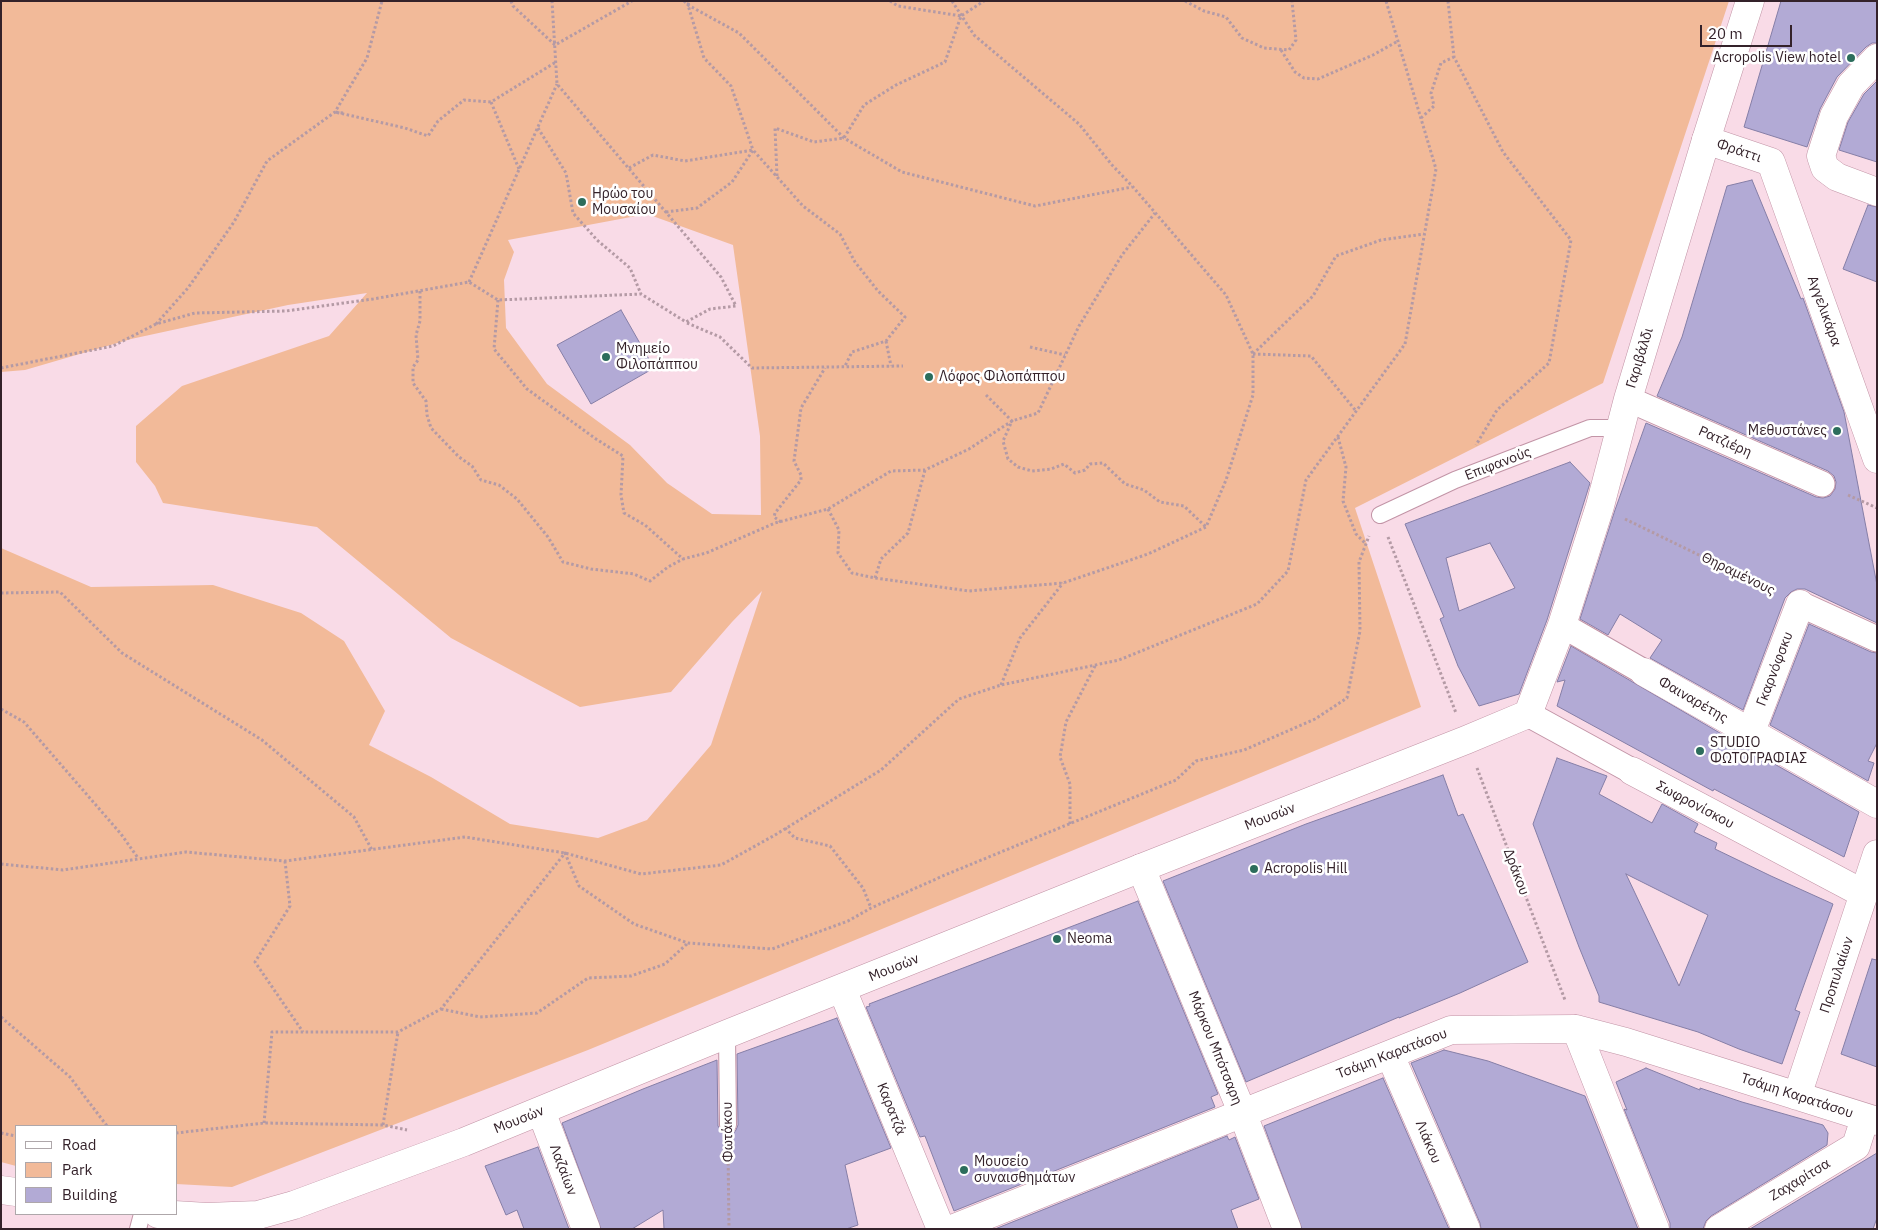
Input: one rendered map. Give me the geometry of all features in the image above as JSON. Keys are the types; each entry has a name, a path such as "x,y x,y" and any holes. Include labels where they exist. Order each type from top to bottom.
{"street":[{"name":"Γαριβάλδι","path":"1528,714 1562,625 1600,506 1628,399 1750,1"},
{"path":"1877,58 1851,85 1834,116 1821,156 1825,168 1837,177 1877,192"},
{"name":"Φράττι","path":"1706,140 1771,162"},
{"name":"Αγγελικάρα","path":"1771,162 1877,459"},
{"name":"Ρατζιέρη","path":"1628,399 1822,484"},
{"path":"1800,604 1877,638"},
{"name":"Γκαρνόφσκυ","path":"1750,734 1800,604"},
{"name":"Φαιναρέτης","path":"1562,625 1750,734 1877,804"},
{"name":"Μουσών","path":"174,1215 256,1222 294,1205 464,1142 727,1034 1528,714"},
{"name":"Σωφρονίσκου","path":"1528,714 1864,894"},
{"name":"Προπυλαίων","path":"1798,1096 1877,854"},
{"name":"Μάρκου Μπότσαρη","path":"1141,868 1242,1112 1287,1229"},
{"name":"Καρατζά","path":"842,989 940,1229"},
{"path":"1576,1029 1655,1229"},
{"name":"Τσάμη Καρατάσου","path":"952,1229 1451,1030 1576,1029 1626,1042 1871,1119"},
{"name":"Λιάκου","path":"1390,1055 1466,1229"},
{"name":"Λαζαίων","path":"541,1111 586,1229"},
{"name":"Ζαχαρίτσα","path":"1719,1229 1856,1146 1871,1119"},
{"path":"1,1190 15,1192"}],"lane":[{"name":"Επιφανούς","path":"1380,515 1455,480 1590,428 1620,428"},
{"name":"Φωτάκου","path":"727,1034 728,1125"},
{"path":"138,1229 142,1215"}],"path":[{"path":"156,324 188,288 234,222 267,161 335,112 367,58 382,1"},
{"path":"511,1 513,6 555,45"},
{"path":"469,282 557,84 552,1"},
{"path":"555,45 632,1"},
{"path":"684,1 739,33 844,138 902,172 1035,206 1133,187"},
{"path":"890,1 898,6 961,16"},
{"path":"828,509 839,530 838,553 852,573 874,578 969,591 1063,583 1148,554 1206,527 1226,480 1252,395 1253,354 1226,295 1112,165 1079,124 974,35 952,1"},
{"path":"844,138 864,105 896,85 945,62 961,16 984,1"},
{"path":"1185,1 1204,11 1226,17 1242,38 1264,48 1288,50 1296,40 1292,1"},
{"path":"1,864 64,870 186,852 285,860 465,837 565,853 641,874 721,865 880,770 959,699 1001,685 1119,660 1257,604 1288,571 1306,480 1405,344 1436,169 1386,1"},
{"path":"1448,1 1454,57 1503,152 1571,240 1548,364 1498,410 1455,480"},
{"path":"688,3 704,58 731,86 753,150 803,206 840,234 855,262 872,284 905,317 886,341 852,352 844,366"},
{"path":"1281,49 1295,72 1304,78 1318,80 1373,55 1398,41"},
{"path":"1421,118 1434,106 1431,93 1442,63 1454,57"},
{"path":"335,112 405,128 428,136 438,121 464,100 491,102 556,62"},
{"path":"557,84 720,277 736,306 710,309 686,322"},
{"path":"491,102 519,170"},
{"path":"335,112 343,114"},
{"path":"538,128 566,173 573,213 597,240 630,268 641,294"},
{"path":"777,176 775,128 814,142 844,138"},
{"path":"629,168 654,155 684,161 753,150"},
{"path":"666,212 697,208 732,182 753,150"},
{"path":"420,291 420,322 416,335 418,360 413,367 413,383 426,401 427,415 431,428 459,457 472,466 481,480 499,485 517,499 548,537 563,562 591,569 634,574 650,581 683,559 706,553 781,522 828,509 891,471 925,470 969,449 1012,421 1038,413 1079,326 1122,255 1155,213"},
{"path":"1253,354 1313,296 1336,256 1381,240 1424,234"},
{"path":"1,368 113,346 156,324 195,313 286,311 373,299 469,282 498,300 641,294 686,322 720,337 752,368 903,366"},
{"path":"498,300 494,349 527,389 596,439 623,456 621,495 624,513 645,525 683,559"},
{"path":"886,341 891,366"},
{"path":"1030,347 1065,355"},
{"path":"1253,354 1311,356 1356,411"},
{"path":"781,522 774,517 775,514 800,480 801,474 794,461 802,408 825,367"},
{"path":"986,395 1012,421"},
{"path":"1012,421 1003,441 1008,459 1018,467 1032,471 1051,469 1064,464 1075,473 1085,470 1090,464 1103,462 1125,484 1144,490 1160,502 1184,506 1206,527"},
{"path":"1338,436 1346,467 1342,501 1356,534 1365,544"},
{"path":"874,578 881,559 908,533 925,470"},
{"name":"Θηραμένους","path":"1600,506 1800,604"},
{"path":"565,853 579,886 634,924 688,943 772,949 848,921 871,908 944,875 1176,780 1196,762 1244,750 1315,720 1347,698 1360,631 1359,562 1365,544 1380,515"},
{"name":"Δράκου","path":"1380,515 1576,1029"},
{"path":"1001,685 1020,638 1063,583"},
{"path":"1,593 60,592 122,653 262,740 354,817 372,850"},
{"path":"1070,824 1070,784 1060,757 1066,722 1095,665"},
{"path":"1,709 24,722 121,834 138,858"},
{"path":"785,828 795,838 830,846 862,888 871,908"},
{"path":"264,1122 272,1032 398,1032 442,1009 565,853"},
{"path":"285,860 290,906 255,962 303,1032"},
{"path":"442,1009 480,1017 537,1013 588,978 631,976 664,964 688,943"},
{"path":"1,1017 70,1077 106,1125"},
{"path":"383,1125 398,1032"},
{"path":"178,1133 264,1122 383,1125 412,1132"},
{"name":"Φωτάκου","path":"728,1125 729,1229"},
{"path":"1,1133 15,1136"}],"green space":[{"name":"Λόφος Φιλοπάππου","path":"1,1 1729,1 1603,383 1355,508 1421,707 588,1050 232,1187 178,1184 178,1125 15,1125 15,1166 1,1162 1,548 91,587 213,585 301,613 344,641 385,711 369,745 431,777 510,824 598,838 647,820 711,745 762,591 732,622 671,692 580,707 451,638 317,527 163,503 155,486 136,462 136,426 182,386 329,336 367,293 288,305 131,339 25,370 1,372","holes":["647,214 733,245 760,436 761,515 712,514 667,483 630,445 547,384 506,328 504,280 514,252 508,240"]}],"building":[{"path":"1781,1 1877,1 1877,43 1872,43 1866,47 1837,77 1820,109 1807,147 1744,127"},
{"path":"1877,81 1877,162 1839,150 1848,122 1864,94"},
{"path":"1752,180 1801,299 1803,298 1844,412 1877,585 1877,623 1805,589 1797,589 1791,592 1785,598 1743,710 1650,658 1662,640 1620,614 1608,635 1580,619 1615,510 1646,423 1816,497 1830,496 1835,489 1836,482 1834,476 1828,471 1657,396 1682,337 1727,186"},
{"path":"1868,205 1877,207 1877,282 1843,269"},
{"name":"Μνημείο Φιλοπάππου","path":"621,310 654,368 591,404 557,345"},
{"path":"1570,462 1590,483 1547,620 1519,694 1479,706 1458,666 1440,619 1444,617 1405,524","holes":["1490,543 1515,588 1459,611 1446,558"]},
{"path":"1809,624 1877,653 1877,743 1868,761 1874,763 1868,781 1770,725"},
{"path":"1571,646 1744,748 1859,812 1844,857 1714,789 1713,791 1557,706 1565,680 1557,682"},
{"path":"1557,758 1607,776 1599,794 1652,823 1662,804 1698,824 1694,832 1717,843 1715,849 1833,904 1795,1010 1800,1012 1782,1064 1698,1032 1599,1002 1599,996 1533,824","holes":["1626,874 1708,915 1679,986"]},
{"path":"1443,775 1458,816 1463,814 1528,962 1460,993 1246,1082 1163,881 1306,824"},
{"path":"1138,901 1218,1094 1211,1097 1215,1107 954,1211 925,1136 920,1137 866,1007 870,1006 869,1004"},
{"path":"1872,959 1877,960 1877,1067 1841,1054"},
{"path":"837,1018 891,1148 845,1165 858,1225 846,1229 664,1229 663,1210 632,1229 601,1229 562,1123 717,1060 718,1126 723,1133 733,1134 738,1125 737,1054"},
{"path":"1444,1050 1488,1061 1585,1096 1638,1229 1481,1229 1411,1063"},
{"path":"1646,1068 1700,1090 1700,1088 1823,1125 1828,1133 1827,1145 1711,1216 1706,1221 1703,1229 1670,1229 1670,1223 1624,1109 1627,1110 1616,1082"},
{"path":"1383,1078 1449,1229 1302,1229 1264,1126"},
{"path":"1227,1136 1229,1140 1235,1137 1259,1199 1231,1210 1238,1229 995,1229"},
{"path":"538,1147 569,1229 524,1229 517,1210 506,1215 485,1166"},
{"path":"1877,1153 1877,1218 1873,1229 1750,1229"}],"place":[{"name":"Acropolis View hotel","path":"1851,58"},
{"name":"Ηρώο του Μουσαίου","path":"582,202"},
{"name":"Μνημείο Φιλοπάππου","path":"606,357"},
{"name":"Λόφος Φιλοπάππου","path":"929,377"},
{"name":"Μεθυστάνες","path":"1837,431"},
{"name":"STUDIO ΦΩΤΟΓΡΑΦΙΑΣ","path":"1700,751"},
{"name":"Acropolis Hill","path":"1254,869"},
{"name":"Neoma","path":"1057,939"},
{"name":"Μουσείο συναισθημάτων","path":"964,1170"}]}
